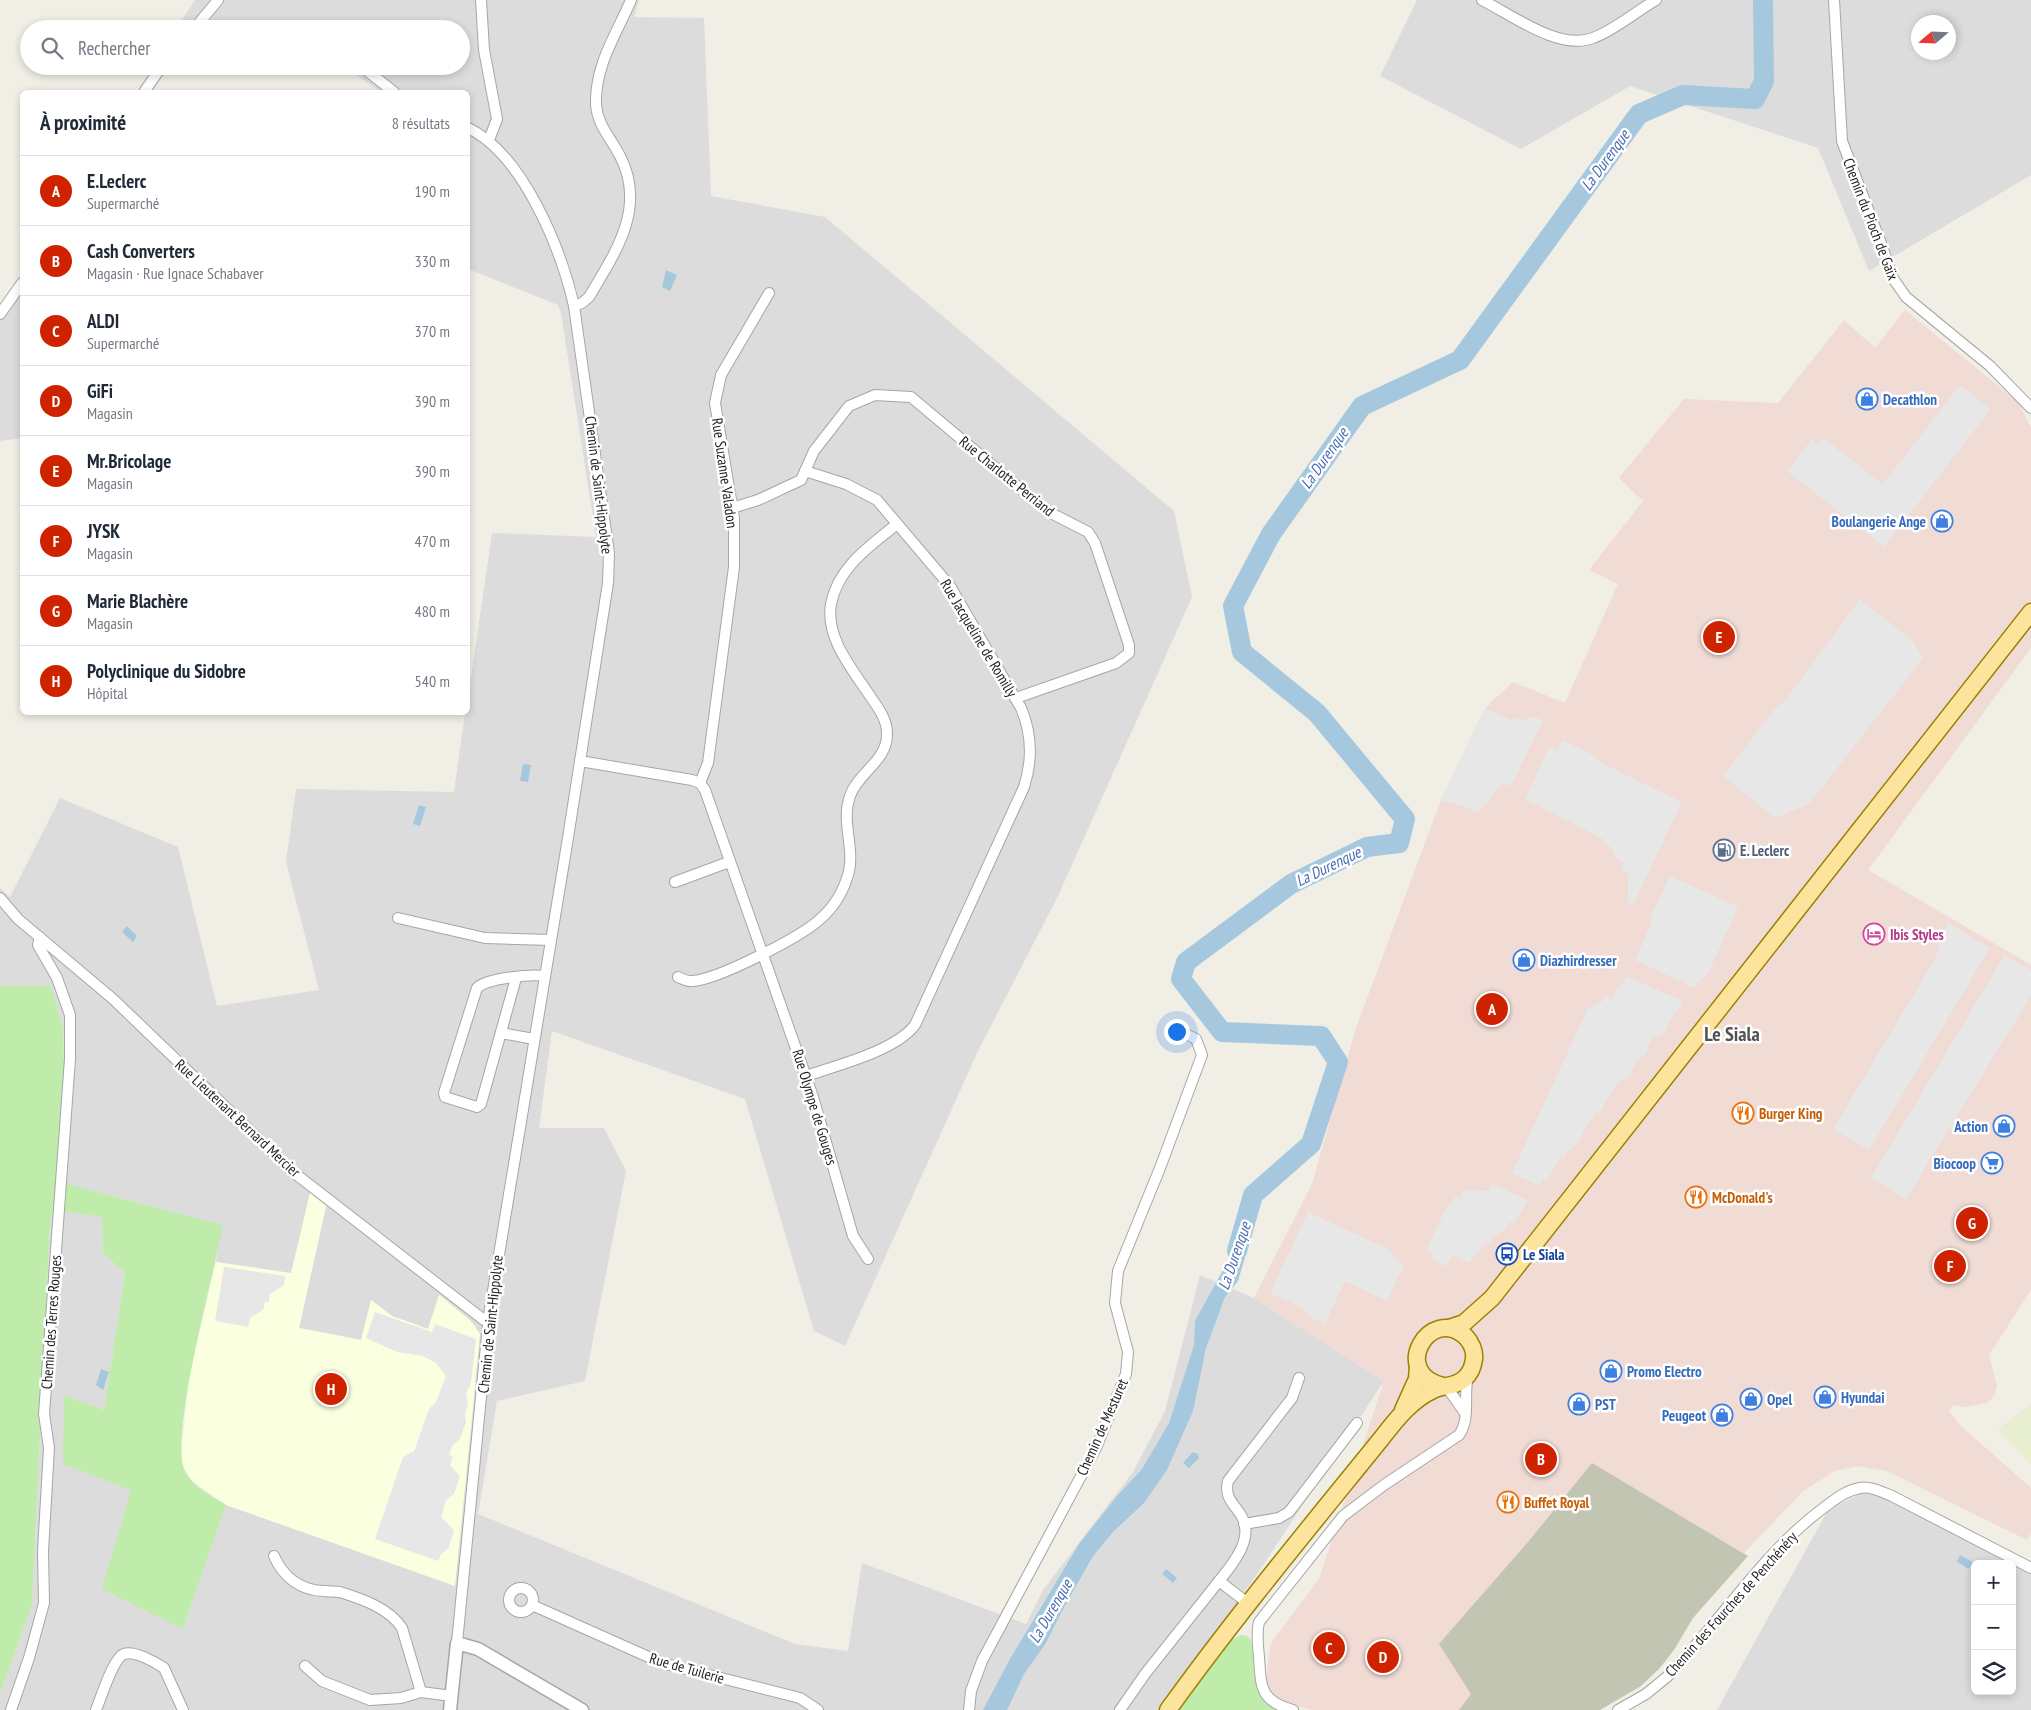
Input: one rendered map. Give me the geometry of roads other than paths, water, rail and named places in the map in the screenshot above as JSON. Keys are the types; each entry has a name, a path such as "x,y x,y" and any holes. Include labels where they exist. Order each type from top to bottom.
{"main road":[{"path":"1401,1414 1417,1379 1417,1351 1425,1336 1439,1329 1464,1323 1492,1298 2031,612"},
{"path":"1168,1710 1249,1604 1401,1414 1431,1390 1457,1384 1468,1376 1474,1364 1473,1347 1477,1329 1492,1298"},
{"path":"1448,1328 1463,1334 1473,1347"},
{"path":"1418,1366 1427,1380 1444,1386"}],"street":[{"path":"201,20 218,0"},
{"path":"481,0 484,50 497,119 489,140"},
{"path":"574,306 582,303 593,290 619,246 629,216 632,198 628,175 621,158 602,127 596,103 598,80 603,58 631,0"},
{"path":"1482,0 1548,35 1579,41 1598,36 1656,0"},
{"name":"Chemin du Pioch de Gaïx","path":"1834,0 1842,141 1892,277 1906,297 1990,366 2031,408"},
{"path":"145,90 156,75"},
{"path":"372,75 391,90"},
{"name":"Chemin de Saint-Hippolyte","path":"450,1710 488,1321 504,1211 580,761 608,583 610,553 574,306 560,259 533,201 511,164 489,140 470,129"},
{"path":"0,314 20,286"},
{"name":"Rue Suzanne Valadon","path":"700,783 708,763 734,567 732,508 715,403 720,375 769,293"},
{"name":"Rue Charlotte Perriand","path":"732,508 758,500 801,480 814,451 849,406 875,395 911,397 1046,511 1088,532 1095,543 1129,645 1129,653 1116,663 1016,698"},
{"name":"Rue Jacqueline de Romilly","path":"805,471 846,484 877,500 950,586 1016,698 1025,718 1030,740 1030,763 1026,781 920,1016 908,1034 894,1044 806,1076"},
{"path":"678,977 685,981 698,981 743,964 787,941 817,922 836,901 847,878 851,858 845,817 848,802 853,788 882,753 887,738 887,730 882,715 837,643 831,622 831,605 837,583 848,568 897,524"},
{"path":"580,761 692,780 700,783"},
{"name":"Rue Olympe de Gouges","path":"700,783 705,790 806,1076 853,1236 868,1259"},
{"path":"675,882 729,862"},
{"name":"Rue Lieutenant Bernard Mercier","path":"0,898 18,919 113,999 293,1172 484,1320 488,1321"},
{"path":"398,918 485,938 551,940"},
{"name":"Chemin des Terres Rouges","path":"11,1710 29,1658 44,1603 43,1551 49,1448 44,1414 70,1059 70,1015 57,978 38,945 40,937"},
{"path":"516,978 481,1104 477,1107 445,1097 444,1093 477,988 485,982 516,978 545,976"},
{"path":"502,1029 534,1038"},
{"name":"Chemin de Mesturet","path":"969,1710 970,1691 982,1660 1096,1448 1126,1374 1128,1352 1115,1303 1116,1282 1121,1261 1160,1168 1202,1055 1196,1039 1176,1029"},
{"path":"1293,1710 1270,1701 1263,1691 1256,1635 1259,1622 1343,1516 1459,1434 1466,1421 1465,1396 1468,1376"},
{"path":"1120,1710 1145,1674 1237,1557 1244,1537 1244,1524 1228,1498 1228,1481 1292,1398 1299,1378"},
{"path":"1444,1386 1465,1414"},
{"path":"1244,1524 1279,1518 1289,1512 1357,1423"},
{"name":"Chemin des Fourches de Penchénéry","path":"1618,1710 1652,1689 1668,1676 1781,1545 1818,1512 1839,1497 1857,1488 1872,1488 1892,1496 2031,1568"},
{"path":"274,1556 279,1568 288,1579 319,1591 339,1592 379,1608 396,1620 402,1628 421,1692"},
{"path":"1219,1581 1249,1604"},
{"name":"Rue de Tuilerie","path":"532,1605 656,1661 800,1698 818,1710"},
{"path":"458,1643 478,1649 582,1710"},
{"path":"96,1710 116,1661 125,1653 131,1653 164,1668 184,1709"},
{"path":"305,1666 322,1681 370,1700 401,1698 421,1692 452,1696"}],"water":[{"path":"666,270 677,275 670,291 662,287"},
{"path":"523,764 531,765 528,782 520,781"},
{"path":"419,805 426,807 420,826 413,824"},
{"path":"127,926 137,936 133,942 122,932"},
{"path":"1244,1220 1245,1257 1238,1281 1225,1297 1206,1348 1193,1411 1167,1470 1144,1503 1113,1532 1093,1556 1046,1643 1024,1674 1007,1710 983,1710 1010,1659 1079,1544 1117,1496 1142,1469 1169,1423 1194,1345 1195,1321 1233,1252"},
{"path":"101,1369 109,1372 103,1390 96,1385"},
{"path":"1193,1452 1198,1454 1199,1458 1189,1468 1183,1463"},
{"path":"1960,1555 1971,1561 1971,1566 1969,1569 1957,1562"},
{"path":"1166,1569 1177,1578 1173,1583 1162,1574"}],"waterway":[{"name":"La Durenque","path":"1237,1251 1253,1195 1311,1144 1338,1062 1321,1036 1222,1032 1181,979 1186,962 1291,884 1367,847 1399,843 1405,819 1317,713 1242,652 1233,606 1271,534 1362,406 1460,360 1639,114 1683,95 1755,99 1764,81 1763,0"}],"place":[{"name":"Decathlon","path":"1867,399"},
{"name":"Boulangerie Ange","path":"1942,521"},
{"name":"Mr.Bricolage","path":"1719,637"},
{"name":"E. Leclerc","path":"1724,850"},
{"name":"Ibis Styles","path":"1874,934"},
{"name":"Diazhirdresser","path":"1524,960"},
{"name":"E.Leclerc","path":"1492,1009"},
{"name":"Burger King","path":"1743,1113"},
{"name":"Action","path":"2004,1126"},
{"name":"Biocoop","path":"1992,1163"},
{"name":"McDonald's","path":"1696,1197"},
{"name":"Marie Blachère","path":"1972,1223"},
{"name":"Le Siala","path":"1507,1254"},
{"name":"JYSK","path":"1950,1266"},
{"name":"Promo Electro","path":"1611,1371"},
{"name":"Polyclinique du Sidobre","path":"331,1389"},
{"name":"Hyundai","path":"1825,1397"},
{"name":"Opel","path":"1751,1399"},
{"name":"PST","path":"1579,1404"},
{"name":"Peugeot","path":"1722,1415"},
{"name":"Cash Converters","path":"1541,1459"},
{"name":"Buffet Royal","path":"1508,1502"},
{"name":"ALDI","path":"1329,1648"},
{"name":"GiFi","path":"1383,1657"}],"district":[{"name":"Le Siala","path":"1732,1034"}]}
